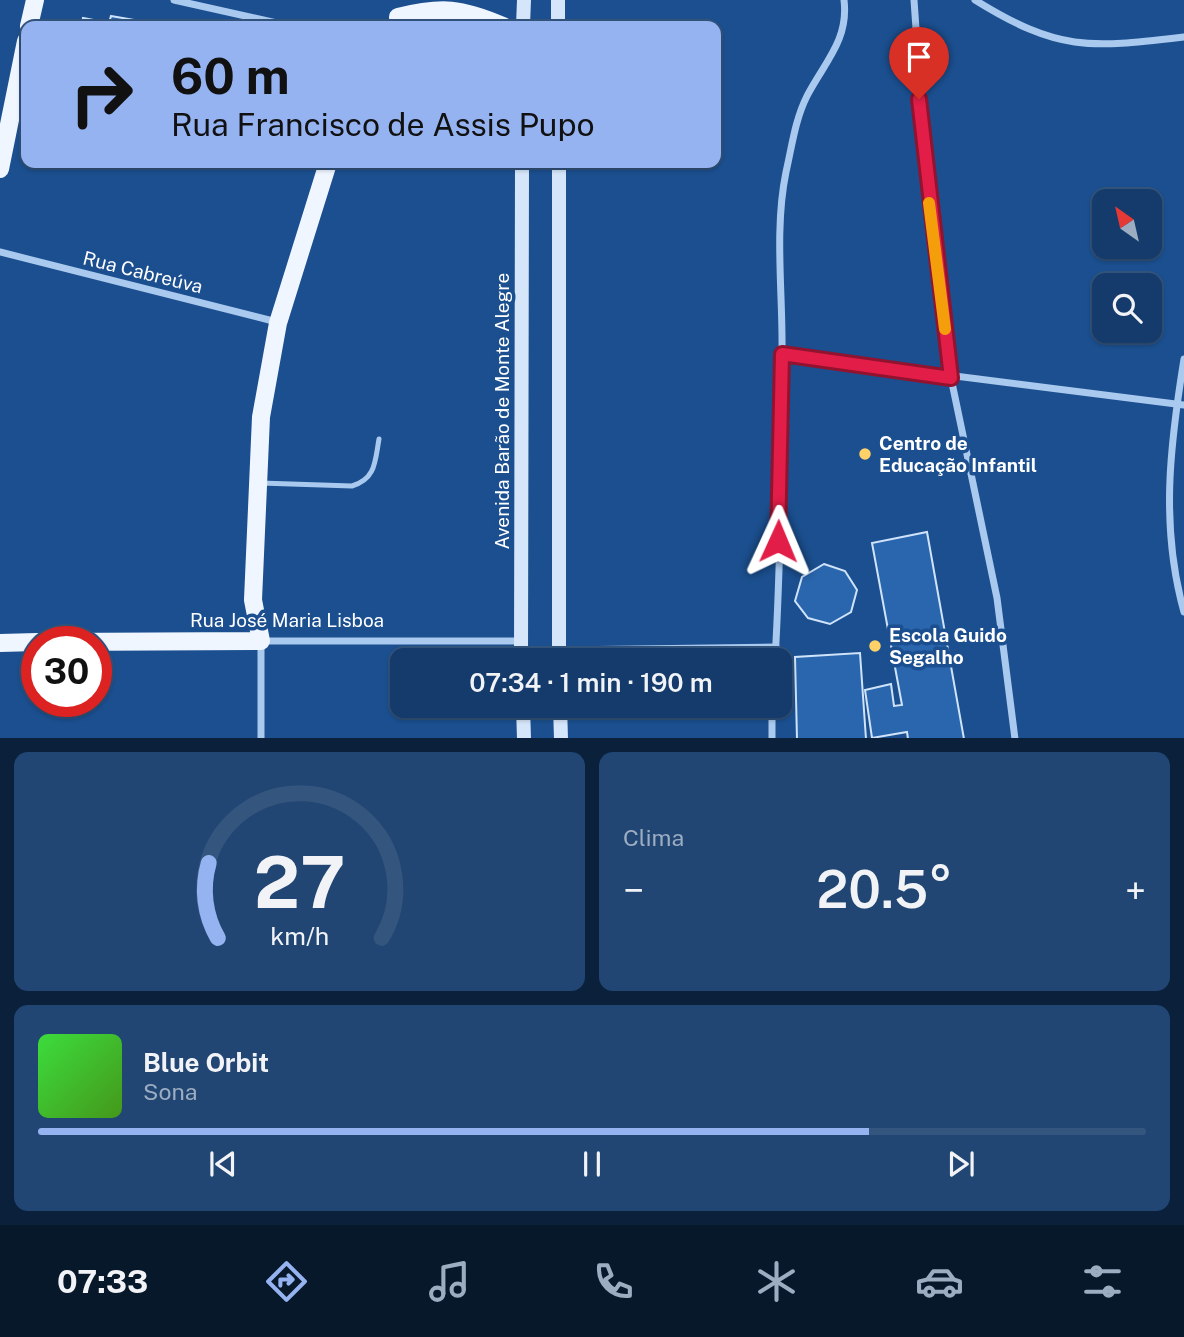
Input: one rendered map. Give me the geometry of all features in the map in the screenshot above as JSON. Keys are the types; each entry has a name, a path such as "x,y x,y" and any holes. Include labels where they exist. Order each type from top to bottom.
{"main road":[{"path":"30,21 35,0"},
{"path":"396,21 411,0"},
{"path":"523,21 524,0"},
{"path":"558,0 558,21"},
{"path":"398,21 434,8 474,14 490,21"},
{"path":"0,169 21,66"},
{"path":"261,641 253,600 261,417 278,323 326,168"},
{"name":"Avenida Barão de Monte Alegre","path":"520,648 522,168"},
{"path":"559,168 559,648"},
{"name":"Rua José Maria Lisboa","path":"112,642 261,641"},
{"path":"0,643 21,642"},
{"path":"523,718 524,738"},
{"path":"560,718 561,738"}],"street":[{"path":"174,0 268,21"},
{"path":"749,648 776,647 782,354 780,242 784,181 797,121 808,94 839,41 846,16 844,0"},
{"path":"914,0 926,174 951,378 997,598 1015,738"},
{"path":"975,0 1037,34 1072,44 1117,45 1184,37"},
{"name":"Rua Cabreúva","path":"0,252 278,323"},
{"path":"782,354 951,378 1180,404"},
{"path":"1184,359 1167,492 1172,552 1184,612"},
{"path":"261,641 261,738"},
{"name":"Rua José Maria Lisboa","path":"261,641 520,641"},
{"path":"772,718 772,738"}],"lane":[{"path":"257,483 352,486 365,482 373,474 379,439"}],"building":[{"path":"111,16 140,21 110,21"},
{"path":"927,532 964,738 908,738 907,732 872,738 865,690 891,684 894,706 902,705 872,543"},
{"path":"824,564 845,571 857,590 851,612 830,624 808,618 795,601 802,577"},
{"path":"860,653 866,738 797,738 795,657"}],"slow traffic":[{"path":"929,203 945,329"}],"place":[{"name":"Centro de Educação Infantil","path":"865,454"},
{"name":"Escola Guido Segalho","path":"875,646"}],"route":[{"path":"778,541 782,354 951,378 919,99"}]}
